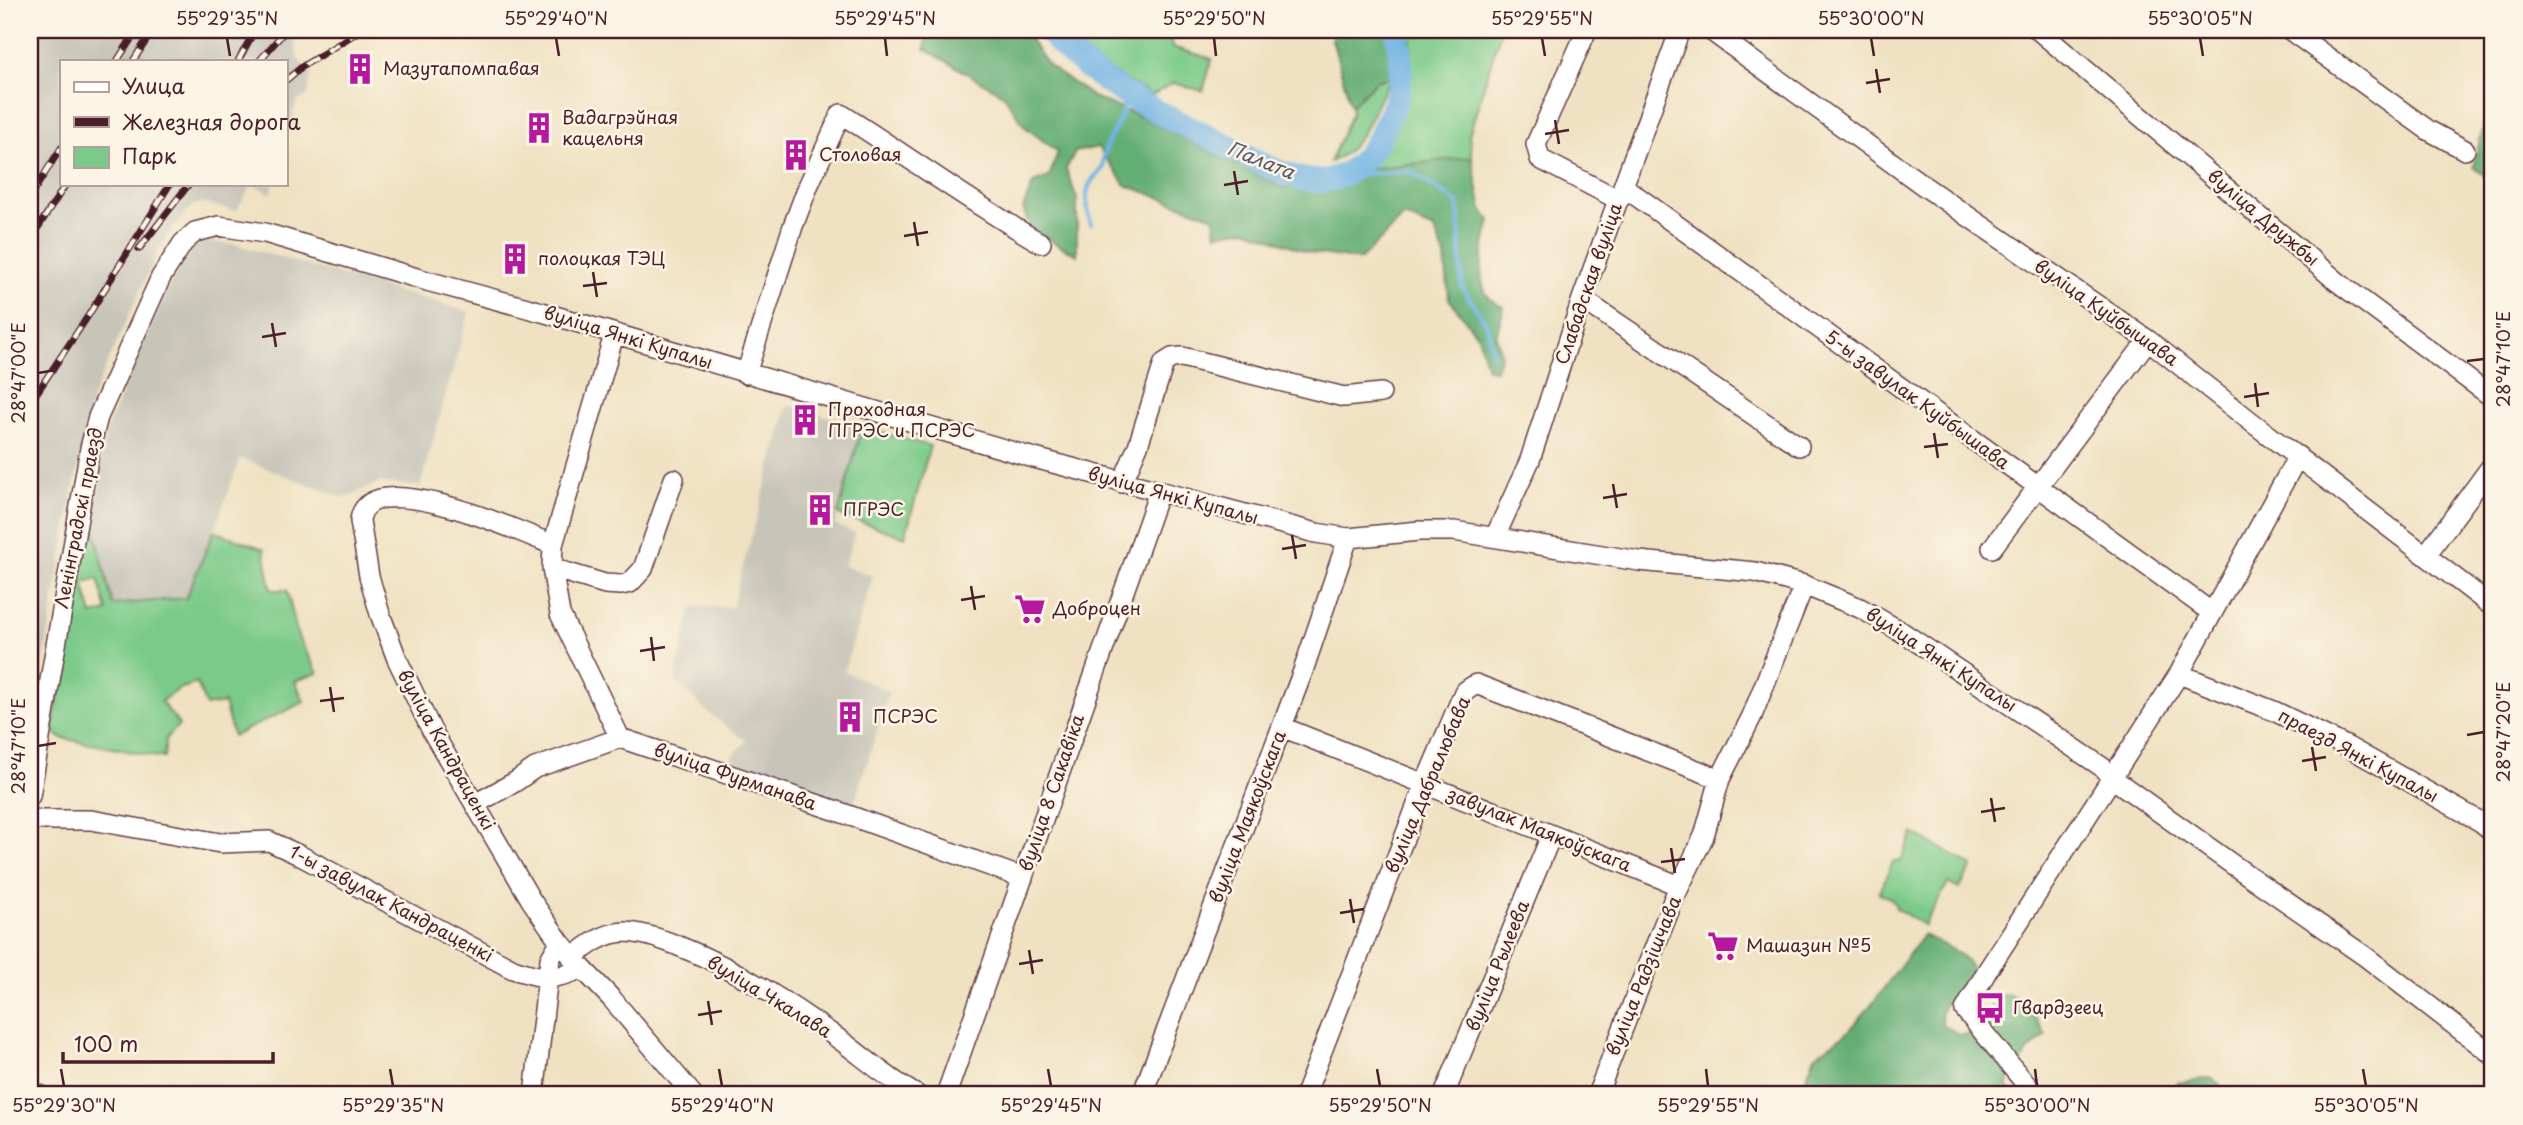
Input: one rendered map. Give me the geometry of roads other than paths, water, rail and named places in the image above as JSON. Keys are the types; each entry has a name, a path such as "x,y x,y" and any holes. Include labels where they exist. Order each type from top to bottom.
{"street":[{"name":"5-ы завулак Куйбышава","path":"1587,30 1536,144 1540,159 1621,193 2211,612"},
{"name":"Слабадская вуліца","path":"1495,537 1530,460 1582,299 1680,30"},
{"name":"вуліца Куйбышава","path":"1710,30 1924,186 2148,340 2493,607"},
{"name":"вуліца Дружбы","path":"2038,30 2339,283 2493,398"},
{"path":"2290,30 2428,130 2465,150"},
{"path":"747,374 793,226 841,114 995,217 1041,243"},
{"name":"вуліца Янкі Купалы","path":"205,228 219,226 265,233 1122,482 1316,533 1348,538 1419,531 1454,531 1639,561 1755,572 1804,585 1860,608 1902,632 2102,768 2229,862 2366,957 2493,1055"},
{"name":"Ленінградскі праезд","path":"30,796 90,448 98,417 161,277 183,243 195,232 205,228"},
{"path":"1582,299 1799,446"},
{"path":"475,804 535,768 620,738 560,614 552,568 553,545 614,335"},
{"path":"1992,548 2148,340"},
{"path":"1122,482 1138,446 1164,363 1172,358 1182,357 1344,397 1381,393"},
{"path":"2035,1095 1965,1010 1987,971 2179,674 2298,456"},
{"path":"2426,555 2493,464"},
{"path":"552,568 605,584 630,583 643,569 674,480"},
{"name":"вуліца 8 Сакавіка","path":"946,1095 1159,492"},
{"name":"вуліца Кандраценкі","path":"553,545 429,500 402,497 381,499 368,504 361,512 360,521 369,576 380,614 397,659 433,733 531,900 559,942 612,999 693,1095"},
{"name":"вуліца Маякоўскага","path":"1142,1095 1282,727 1348,538"},
{"name":"вуліца Радзішчава","path":"1597,1095 1680,886 1704,836 1720,779 1752,716 1804,585"},
{"name":"праезд Янкі Купалы","path":"2179,674 2274,710 2348,747 2481,822 2493,832"},
{"name":"вуліца Дабралюбава","path":"1305,1095 1425,784 1464,692 1476,684 1720,779"},
{"name":"завулак Маякоўскага","path":"1282,727 1680,886"},
{"name":"вуліца Фурманава","path":"620,738 837,811 1023,878"},
{"name":"1-ы завулак Кандраценкі","path":"30,820 91,820 220,843 269,841 513,969 547,979"},
{"name":"вуліца Рылеева","path":"1444,1095 1551,836"},
{"name":"вуліца Чкалава","path":"577,963 595,940 610,934 640,934 668,942 715,961 780,1000 917,1095"},
{"path":"534,1095 550,959 559,942"},
{"path":"547,979 566,976 577,963"},
{"path":"30,1094 40,1095"}],"waterway":[{"name":"Палата","path":"1047,30 1087,67 1132,97 1270,168 1313,181 1336,178 1355,167 1370,151 1382,132 1394,106 1400,82 1401,59 1396,30"},
{"path":"1091,224 1087,208 1088,187 1103,168 1106,147 1123,111 1124,94"},
{"path":"1344,175 1410,171 1458,203 1462,287 1487,325 1493,355"}],"railway":[{"path":"118,60 137,30"},
{"path":"134,60 153,30"},
{"path":"239,60 255,30"},
{"path":"260,60 286,30"},
{"path":"287,79 303,66 361,30"},
{"path":"30,197 60,150"},
{"path":"30,240 65,186"},
{"path":"30,403 169,186"},
{"path":"139,249 187,186"}],"place":[{"name":"Мазутапомпавая","path":"360,69"},
{"name":"Вадагрэйная кацельня","path":"539,128"},
{"name":"Столовая","path":"796,155"},
{"name":"полоцкая ТЭЦ","path":"515,259"},
{"name":"Проходная ПГРЭС и ПСРЭС","path":"805,420"},
{"name":"ПГРЭС","path":"820,510"},
{"name":"Доброцен","path":"1030,609"},
{"name":"ПСРЭС","path":"850,717"},
{"name":"Машазин №5","path":"1723,946"},
{"name":"Гвардзеец","path":"1990,1008"}]}
